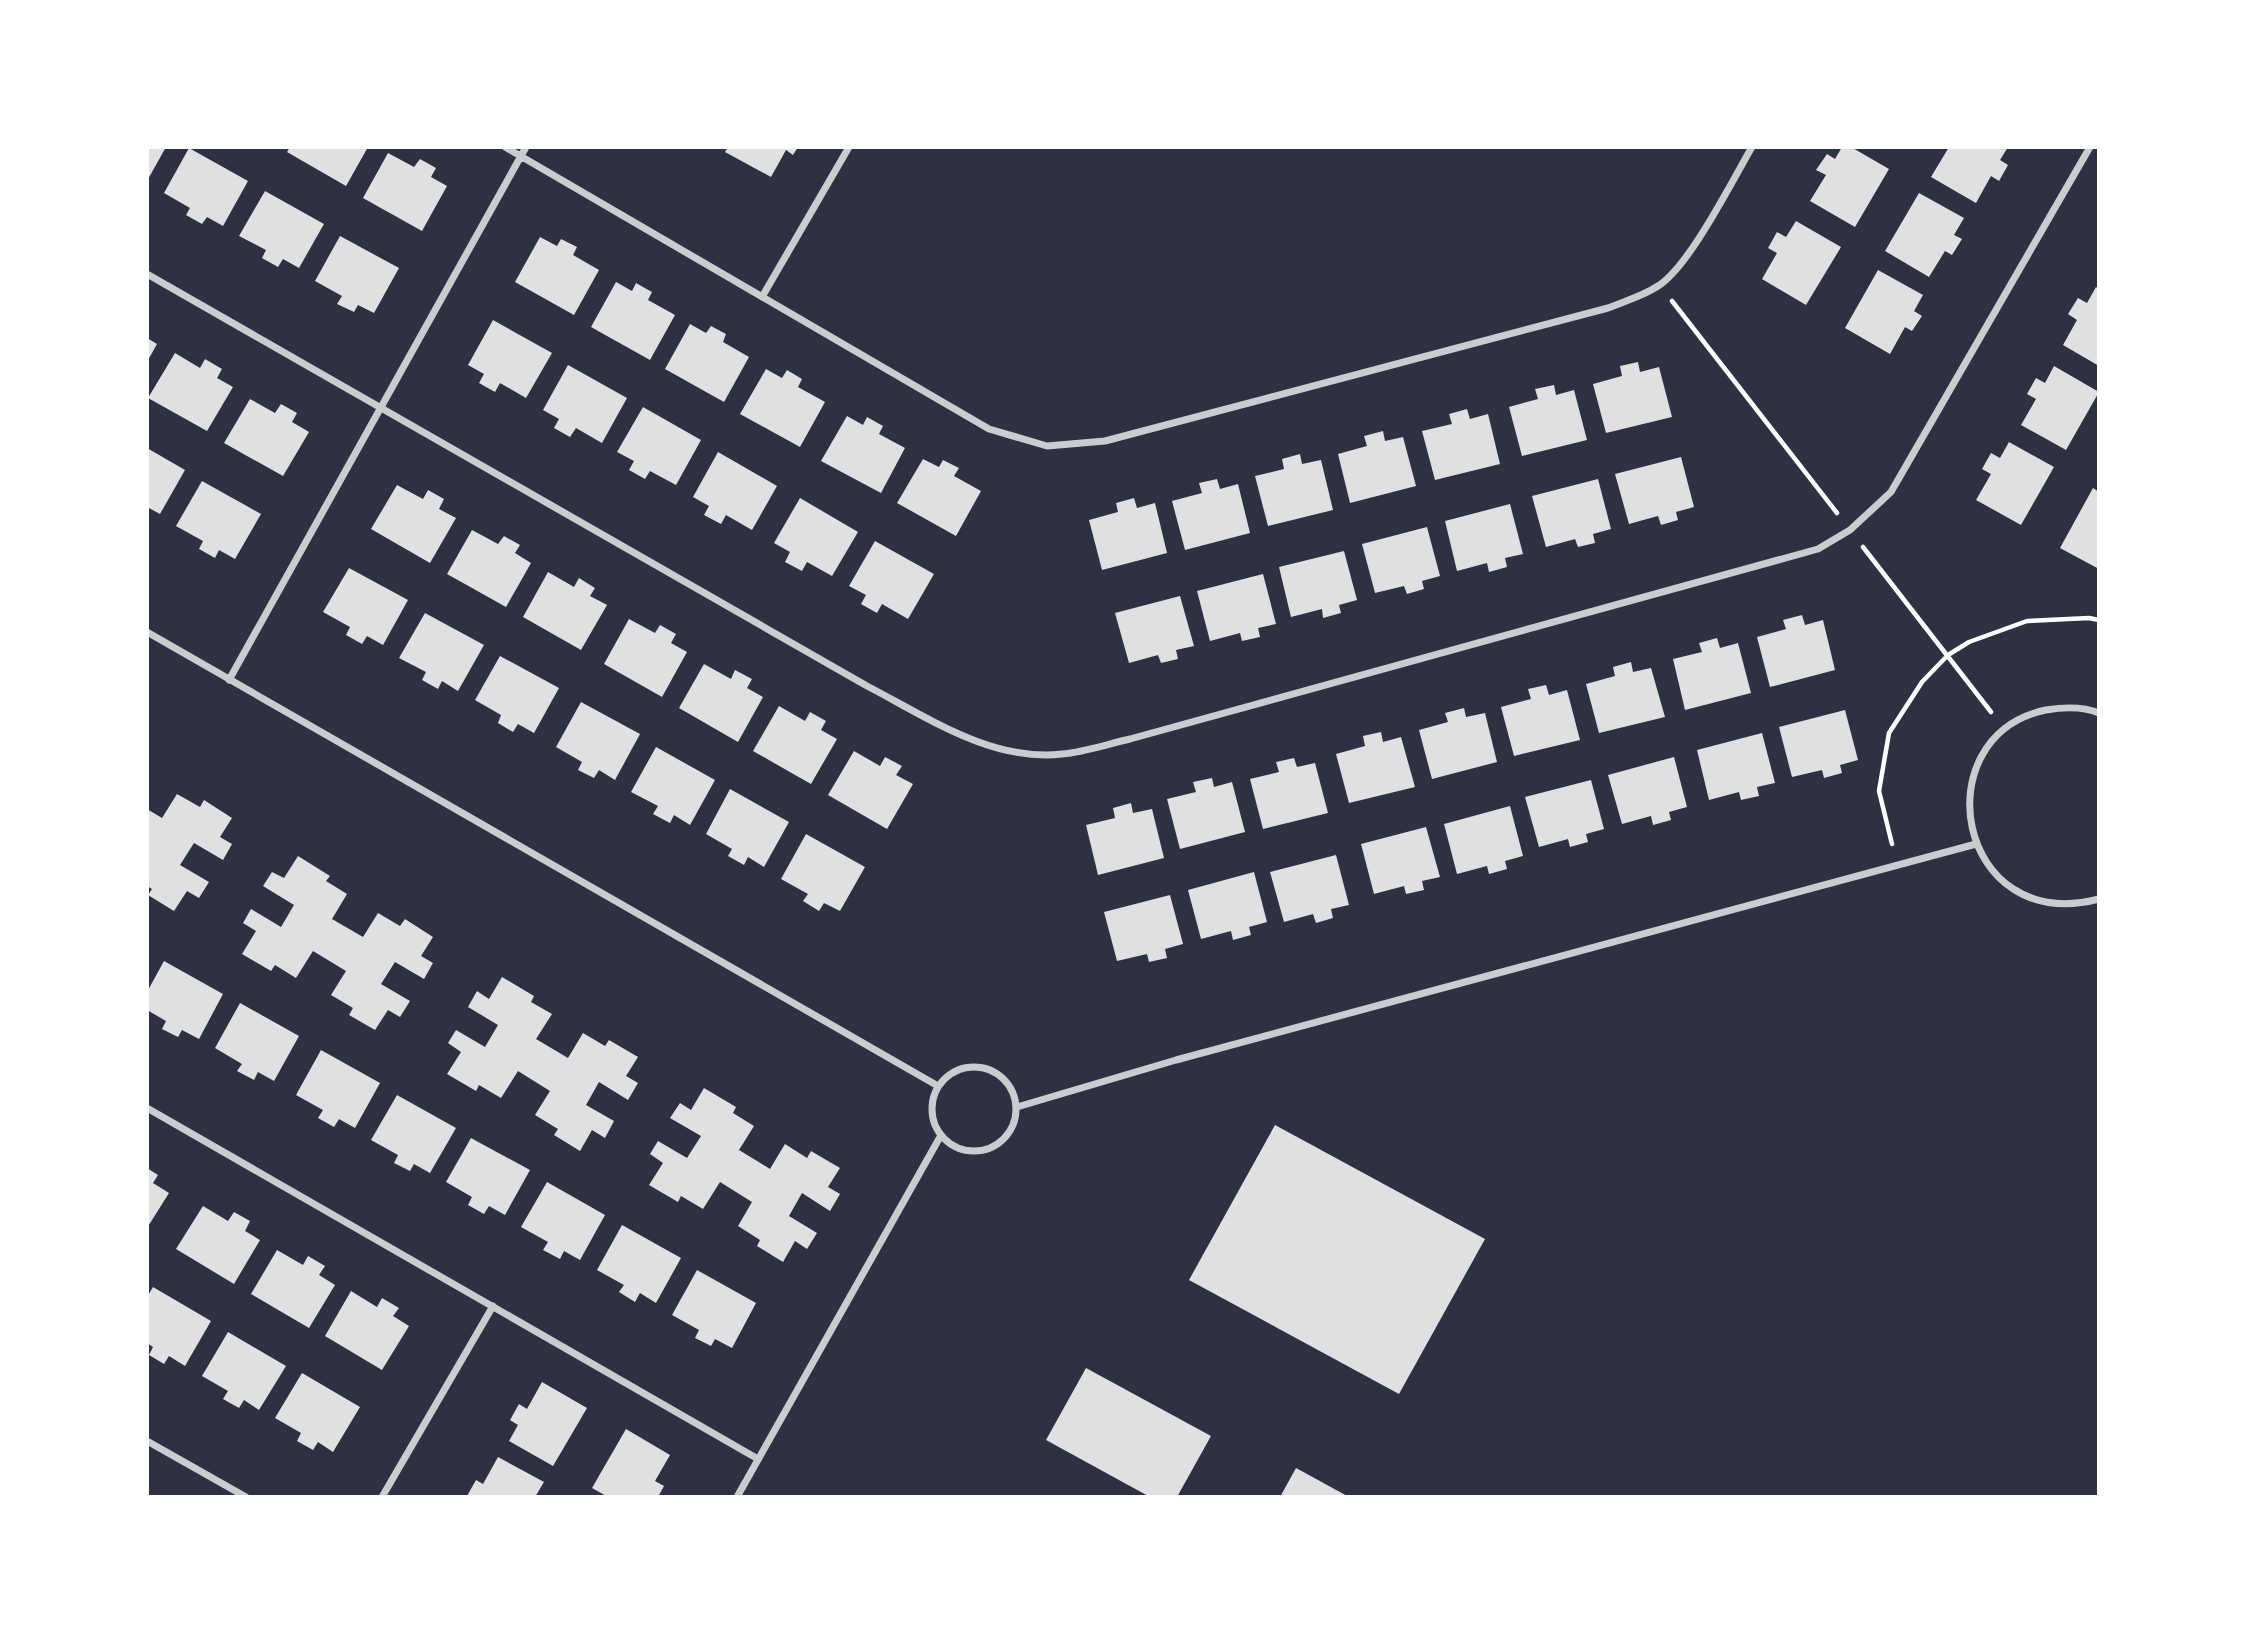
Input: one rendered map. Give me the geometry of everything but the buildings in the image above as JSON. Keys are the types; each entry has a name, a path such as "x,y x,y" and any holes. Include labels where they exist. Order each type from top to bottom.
{"street":[{"path":"505,147 989,429 1047,446 1105,441 1608,308 1660,285 1678,269 1752,147"},
{"path":"229,680 526,147"},
{"path":"762,297 849,147"},
{"path":"147,274 867,686 975,742 1018,753 1061,754 1130,740 1818,549 1850,530 1891,492 2090,147"},
{"path":"147,632 938,1086"},
{"path":"2099,713 2091,709 2062,707 2032,713 2005,729 1984,753 1971,782 1969,813 1976,844 1992,871 2019,894 2047,903 2078,904 2099,899"},
{"path":"1017,1107 1203,1052 1976,844"},
{"path":"986,1067 1008,1082 1017,1107 1010,1133 990,1150 963,1151 940,1137 931,1112 938,1086 958,1069 986,1067"},
{"path":"147,1108 758,1459"},
{"path":"737,1497 940,1137"},
{"path":"382,1497 493,1306"},
{"path":"147,1441 246,1497"}],"path":[{"path":"1660,285 2005,729"},
{"path":"1898,865 1878,791 1889,733 1922,682 1948,656 1969,642 2027,621 2089,618 2099,620"}]}
